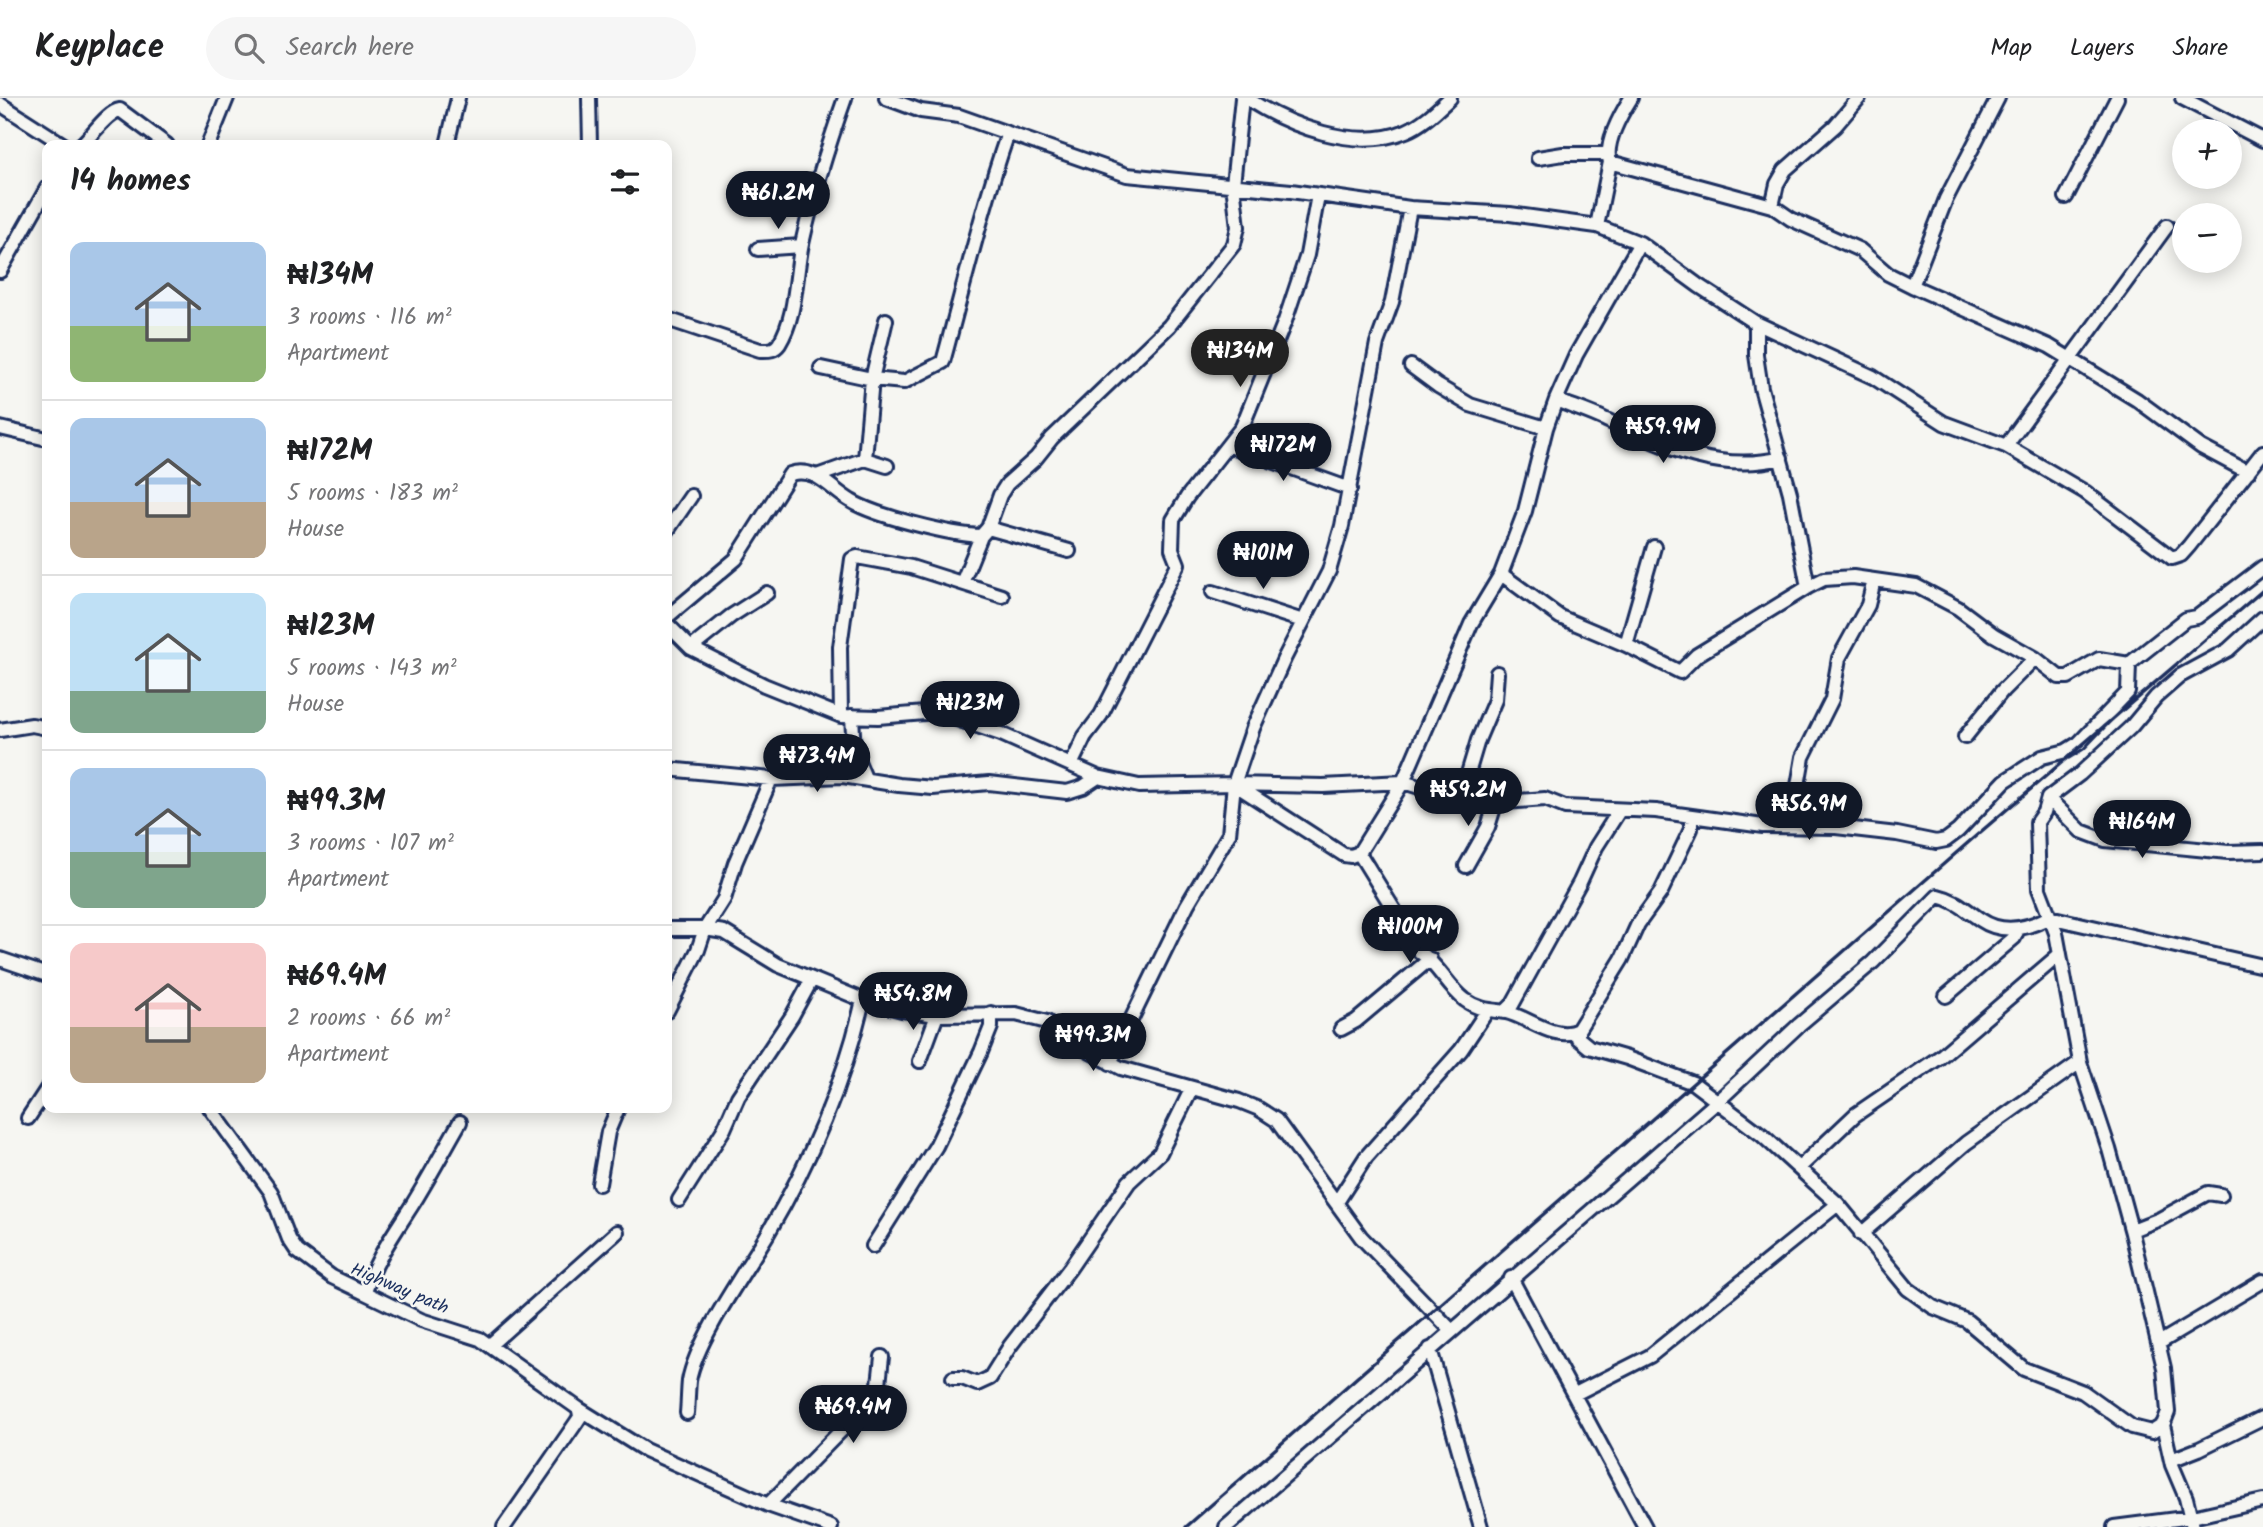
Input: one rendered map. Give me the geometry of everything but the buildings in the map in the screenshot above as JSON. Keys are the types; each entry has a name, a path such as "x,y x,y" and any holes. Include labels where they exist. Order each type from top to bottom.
{"street":[{"path":"210,140 227,98"},
{"path":"448,140 458,98"},
{"path":"589,98 590,140"},
{"path":"672,321 760,350 773,350 778,346 789,320 801,246 820,167 845,98"},
{"path":"887,98 920,111 959,116 1127,175 1233,185 1410,208 1510,214 1597,226 1640,243 1756,323 1873,377 1944,423 2006,446 2085,492 2172,558 2181,555 2263,452"},
{"path":"961,583 999,495 1007,484 1169,326 1234,244 1238,227 1233,185 1244,98 1275,117 1320,133 1352,138 1386,136 1407,131 1428,118 1450,98"},
{"path":"1597,226 1609,158 1630,98"},
{"path":"1772,206 1777,184 1785,170 1835,126 1859,98"},
{"path":"1912,286 1946,199 1997,98"},
{"path":"2066,197 2117,98"},
{"path":"2182,98 2263,140"},
{"path":"0,104 56,140"},
{"path":"87,140 109,115 120,110 160,140"},
{"path":"821,369 904,382 943,362 970,270 986,198 1008,133"},
{"path":"1538,158 1563,153 1609,158 1772,206 1791,219 1860,250 1888,274 2026,334 2071,359 2137,400 2201,447 2248,472"},
{"path":"1071,765 1085,736 1101,715 1178,564 1172,549 1171,535 1177,511 1242,427 1307,255 1318,195"},
{"path":"0,271 42,197"},
{"path":"1110,1063 1187,905 1229,834 1234,784 1253,728 1329,571 1350,489 1377,343 1392,302 1410,208"},
{"path":"2006,446 2167,226"},
{"path":"1234,784 1343,855 1359,853 1403,782 1471,624 1501,574 1525,511 1556,400 1576,355 1640,243"},
{"path":"758,249 801,246"},
{"path":"865,460 872,379 886,320"},
{"path":"1756,323 1760,388 1781,458 1808,587"},
{"path":"1411,366 1470,405 1546,428"},
{"path":"1556,400 1604,419 1664,448 1689,456 1737,464 1762,463 1781,458"},
{"path":"0,428 42,438"},
{"path":"1228,445 1350,489"},
{"path":"817,476 865,460 887,466"},
{"path":"672,613 736,559 790,474 802,470 817,476 847,499 864,507 938,528 985,532 1069,551"},
{"path":"672,524 691,496"},
{"path":"1626,645 1654,547"},
{"path":"865,778 854,752 847,716 840,648 852,559 857,557 911,567 1002,596"},
{"path":"1501,574 1560,617 1680,672 1697,655 1808,587 1824,579 1853,578 1916,586 1958,608 1994,635 2035,658 2059,677 2068,677 2099,659 2129,664 2186,619 2197,617 2263,567"},
{"path":"1804,825 1796,797 1802,757 1828,709 1839,658 1868,605 1874,580"},
{"path":"1213,592 1303,621"},
{"path":"691,648 731,616 767,593"},
{"path":"2192,1522 2171,1460 2163,1425 2168,1412 2159,1343 2132,1230 2080,1062 2060,954 2039,889 2037,822 2044,812 2048,798 2080,774 2131,727 2164,690 2180,676 2228,650 2263,618"},
{"path":"672,629 691,648 764,685 847,716 878,717 936,712 1001,734 1098,777 1139,786 1323,786 1403,782 1461,797 1496,801 1545,799 1565,807 1656,811 1763,826 1804,825 1897,834 1927,841 1946,839 2005,781 2042,757 2066,751 2088,736 2128,692 2129,664"},
{"path":"1965,737 2035,658"},
{"path":"1461,797 1478,740 1495,700 1497,673"},
{"path":"0,730 32,725 42,727"},
{"path":"672,769 771,779 843,776 933,788 989,783 1067,792 1083,787 1098,777"},
{"path":"672,1001 698,950 705,929 723,899 771,779"},
{"path":"2048,798 2081,831 2105,840 2228,852 2263,851"},
{"path":"1466,866 1488,827 1496,801"},
{"path":"1505,1012 1512,1006 1596,847 1619,811"},
{"path":"1359,853 1420,952 1430,959 1463,999 1487,1011 1505,1012 1561,1033 1571,1034 1578,1030 1622,959 1638,924 1661,892 1690,830 1690,817"},
{"path":"1226,1527 1718,1101 1741,1077 1873,962 1938,896 1954,899 1984,923 2022,930 2049,917 2263,966"},
{"path":"672,929 724,932 779,965 863,1000 937,1015 1016,1014 1048,1022 1079,1046 1110,1063 1259,1109 1276,1120 1361,1237 1451,1330"},
{"path":"1946,996 2014,938 2018,929"},
{"path":"1800,1168 1854,1115 1940,1057 2060,954"},
{"path":"0,959 42,973"},
{"path":"1341,1029 1356,1021 1430,959"},
{"path":"679,1200 724,1129 738,1097 792,1016 812,979"},
{"path":"687,1413 690,1379 701,1351 767,1234 827,1118 855,1036 863,1000"},
{"path":"1337,1202 1366,1157 1461,1050 1487,1011"},
{"path":"873,1246 936,1146 981,1052 990,1027 990,1013"},
{"path":"920,1061 937,1015"},
{"path":"1578,1030 1581,1043 1693,1083 1718,1101 1800,1168 1838,1204 1908,1289 1933,1307 1967,1321 2024,1369 2083,1392 2132,1427 2152,1432 2163,1425"},
{"path":"1861,1234 1966,1143 2080,1062"},
{"path":"953,1378 962,1378 977,1384 989,1378 1129,1182 1160,1153 1192,1088"},
{"path":"28,1118 42,1097"},
{"name":"Highway path","path":"213,1113 271,1192 289,1239 298,1251 345,1285 421,1320 480,1339 579,1409 645,1450 768,1505 831,1527"},
{"path":"598,1184 608,1132 616,1113"},
{"path":"365,1292 372,1269 460,1122"},
{"path":"2132,1230 2160,1219 2208,1193 2221,1195"},
{"path":"1575,1394 1650,1356 1838,1204"},
{"path":"493,1347 617,1232"},
{"path":"1511,1278 1645,1527"},
{"path":"2159,1343 2263,1281"},
{"path":"1430,1349 1481,1527"},
{"path":"768,1505 878,1393 882,1357"},
{"path":"504,1527 576,1423 579,1409"},
{"path":"2171,1460 2262,1418"},
{"path":"2114,1527 2192,1522 2263,1501"}],"railway":[{"path":"1186,1527 1970,841 2263,590"}]}
